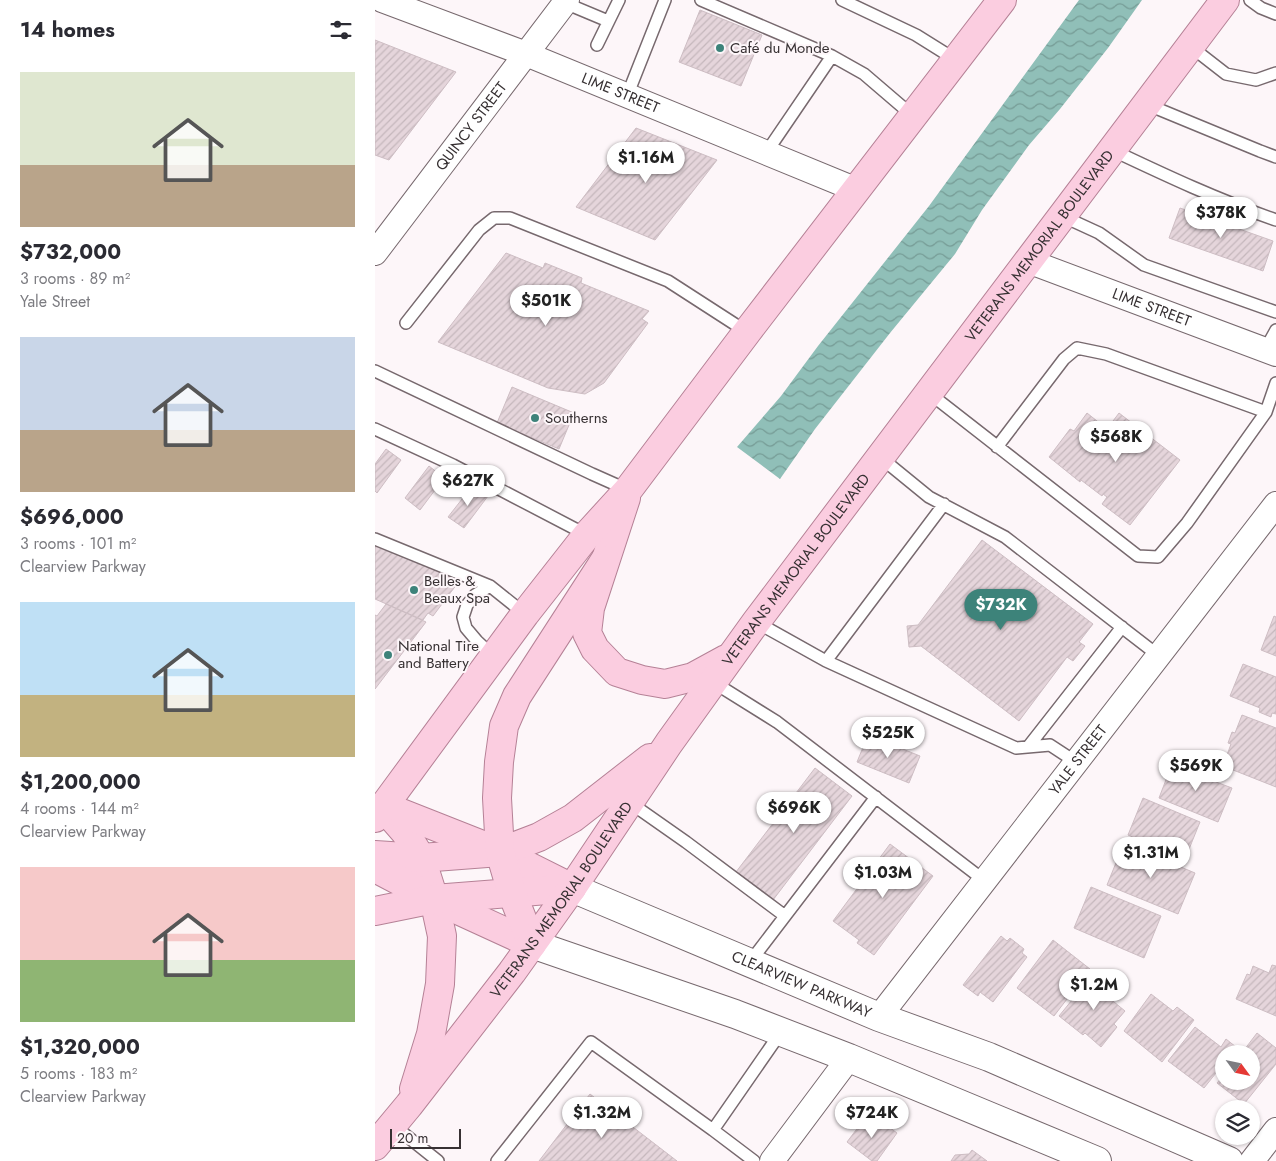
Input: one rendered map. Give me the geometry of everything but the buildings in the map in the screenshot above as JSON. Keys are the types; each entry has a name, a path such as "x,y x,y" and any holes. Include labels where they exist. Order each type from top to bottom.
{"main road":[{"path":"401,1115 431,1034 440,984 441,936 434,899 421,858 405,832 378,809 525,614 587,535 628,490 1002,0"},
{"name":"VETERANS MEMORIAL BOULEVARD","path":"375,1146 512,972 572,888 669,743 756,622 1225,0"},
{"path":"628,490 590,608 587,633 595,649 617,672 642,680 665,684 693,677 732,656"},
{"path":"532,944 512,893 500,852 497,798 504,726 517,696 605,560"},
{"path":"375,855 421,858 500,852 539,837 573,818 669,743"},
{"name":"CLEARVIEW PARKWAY","path":"378,809 500,852 572,888 879,1017 989,1057 1229,1161"},
{"path":"375,868 434,899 532,944 735,1014 849,1058 1097,1161"},
{"path":"375,911 434,899 572,888"}],"street":[{"name":"LIME STREET","path":"382,0 526,54 857,190"},
{"name":"QUINCY STREET","path":"375,253 566,1"},
{"name":"LIME STREET","path":"1028,261 1272,345"},
{"name":"YALE STREET","path":"879,1017 1276,504"},
{"path":"772,1161 849,1058"},
{"path":"1252,1161 1276,1130"}],"lane":[{"path":"597,46 619,0"},
{"path":"627,96 665,0"},
{"path":"701,0 832,56 863,74 913,116"},
{"path":"1250,0 1261,8 1276,14"},
{"path":"566,1 608,21"},
{"path":"847,1 916,35 956,60"},
{"path":"1190,46 1226,74 1256,80 1276,73"},
{"path":"767,153 832,56"},
{"path":"1147,104 1276,157"},
{"path":"1112,150 1186,185 1238,207 1276,220"},
{"path":"1062,216 1099,233 1144,265 1276,312"},
{"path":"406,322 479,230 494,218 510,218 668,281 747,332"},
{"path":"997,447 1064,359 1077,348 1106,354 1266,412"},
{"path":"375,371 628,490"},
{"path":"929,392 1138,556 1158,557 1187,523 1266,412 1276,383"},
{"path":"375,429 453,465 587,535"},
{"path":"880,457 929,497 1005,537 1159,656"},
{"path":"826,661 944,504"},
{"path":"375,539 490,586 525,614"},
{"path":"490,586 475,595 467,605 463,617 466,628 477,642 493,656"},
{"path":"756,622 826,661 1016,748 1050,745 1076,762"},
{"path":"1028,747 1121,627"},
{"path":"713,682 777,722 985,881"},
{"path":"750,962 876,797"},
{"path":"629,802 785,916"},
{"path":"713,1130 781,1032"},
{"path":"497,1161 591,1042 754,1161"},
{"path":"401,1115 438,1161"}],"water":[{"path":"1079,0 1142,0 1108,48 1029,145 982,210 955,254 815,429 780,479 737,447 781,396 818,346 929,206"}],"place":[{"name":"Café du Monde","path":"720,48"},
{"name":"Southerns","path":"535,418"},
{"name":"Belles & Beaux Spa","path":"414,590"},
{"name":"National Tire and Battery","path":"388,655"}]}
